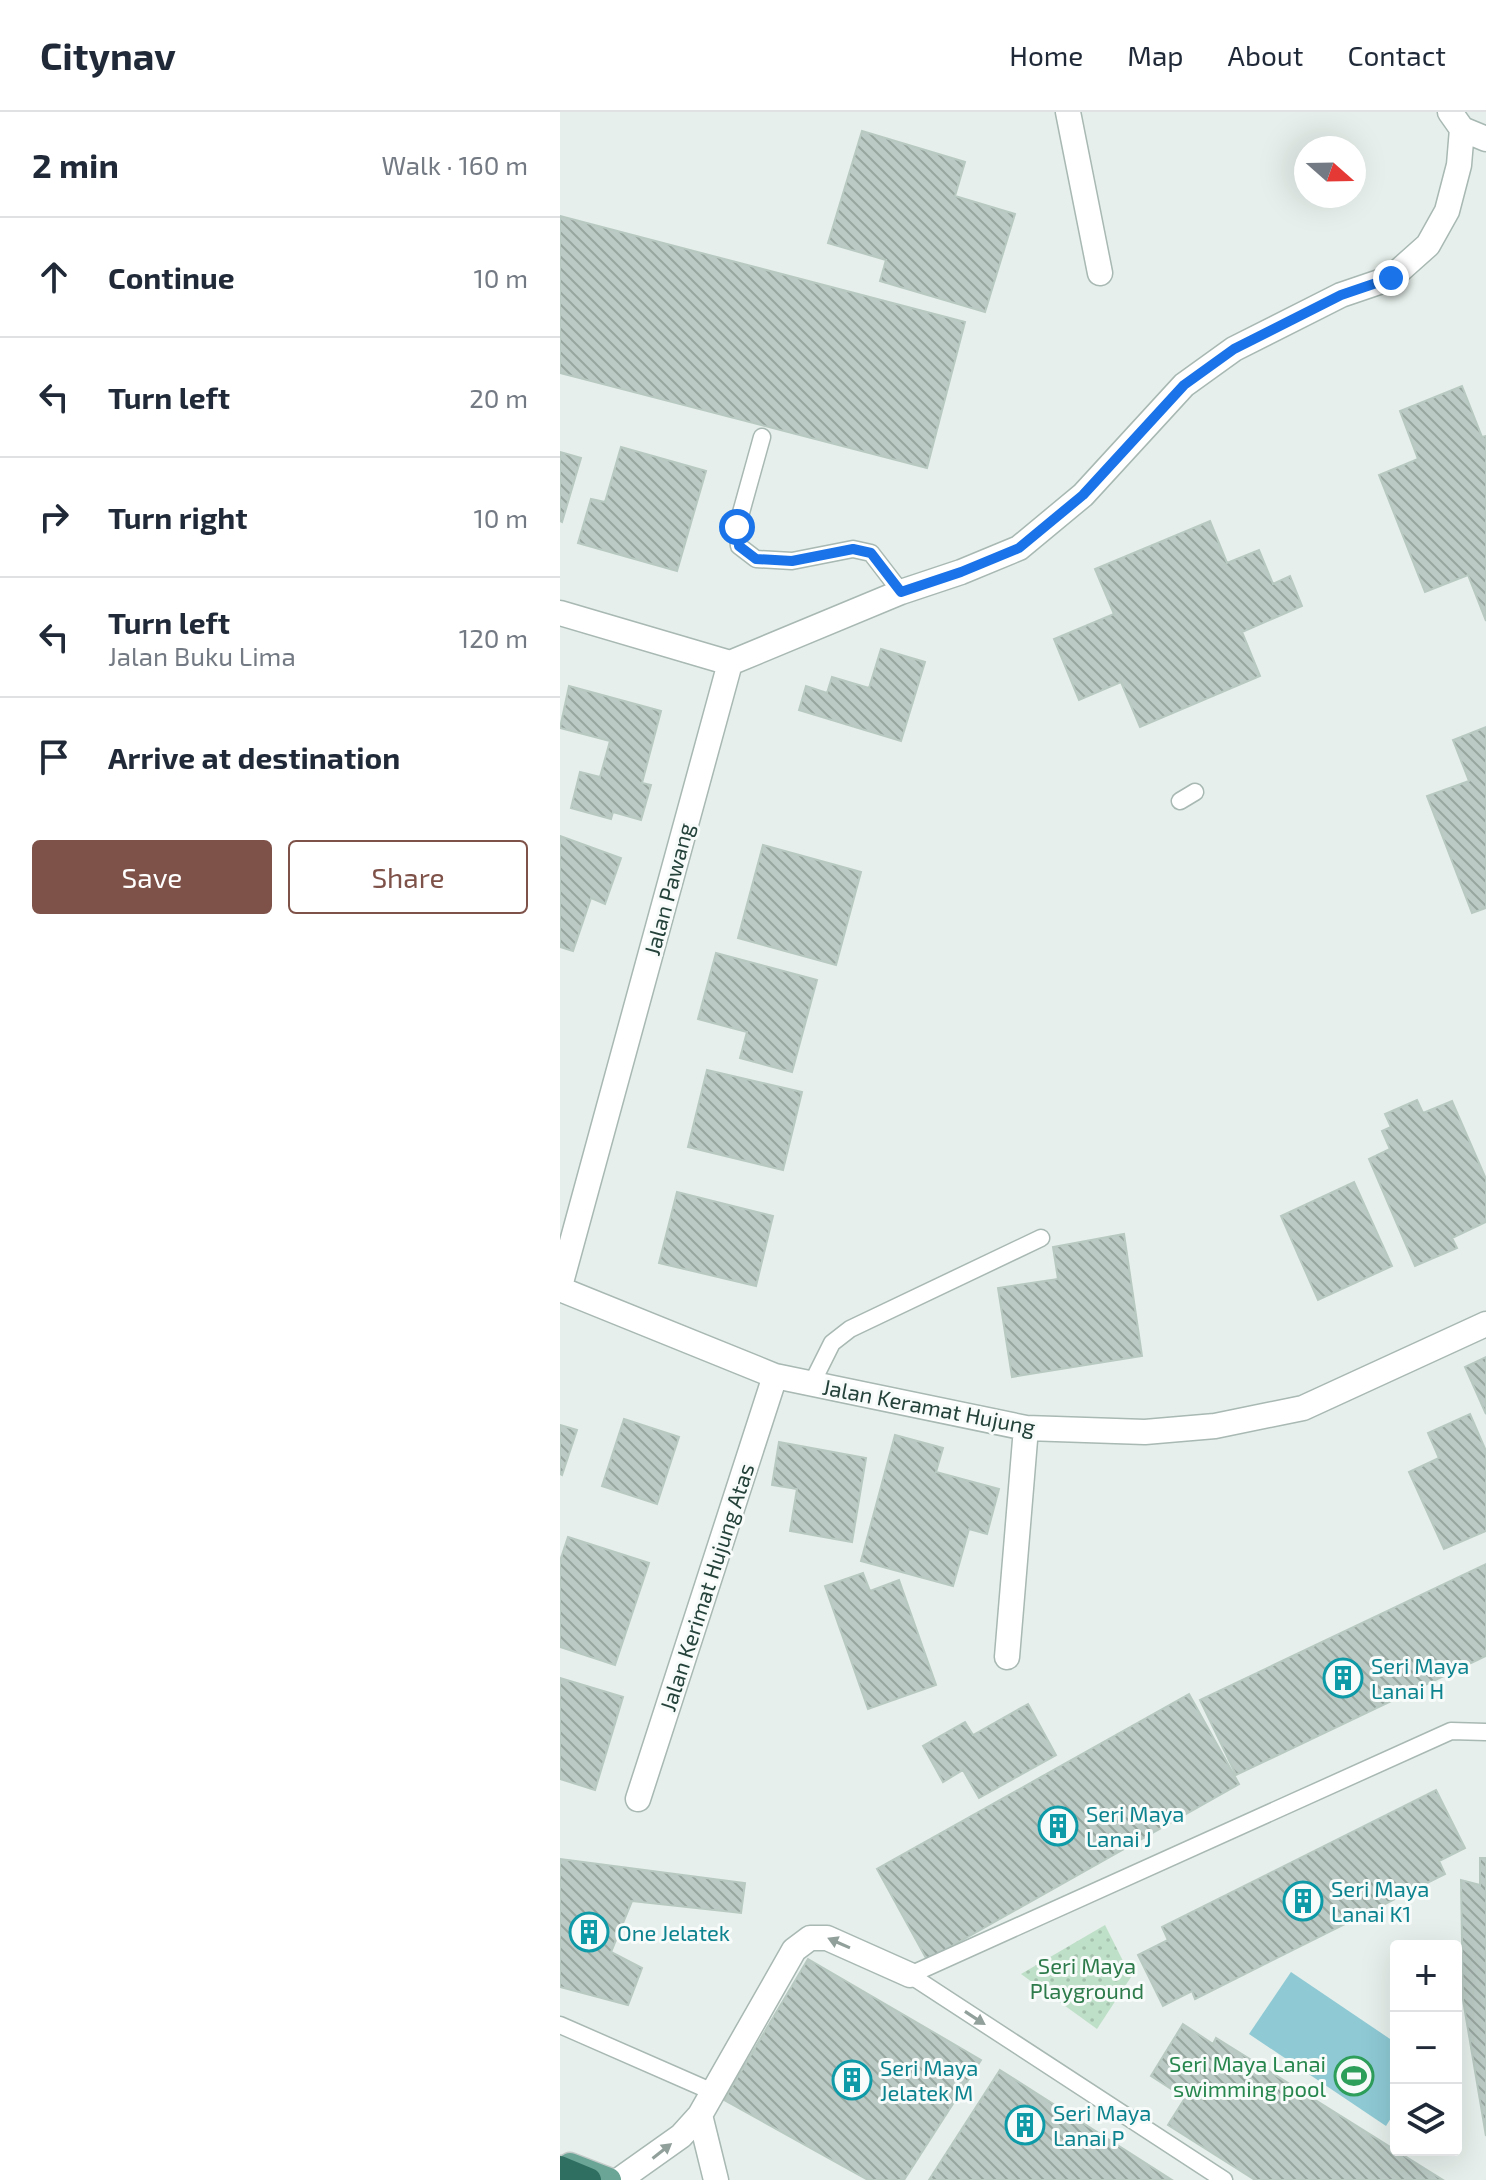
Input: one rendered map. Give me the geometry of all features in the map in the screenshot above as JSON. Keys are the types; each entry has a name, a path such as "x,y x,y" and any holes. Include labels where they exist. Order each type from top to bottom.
{"highway":[{"path":"560,2168 589,2180"}],"main road":[{"path":"560,2161 609,2180"}],"street":[{"path":"1068,112 1100,273"},
{"path":"1456,121 1486,139"},
{"path":"560,613 730,663 901,592 1019,548 1083,495 1184,385 1234,349 1341,295 1391,278 1428,245 1447,211 1459,165 1456,121"},
{"name":"Jalan Pawang","path":"560,1288 730,663"},
{"name":"Jalan Keramat Hujung","path":"560,1288 775,1376 1026,1428 1145,1432 1215,1426 1303,1408 1486,1324"},
{"name":"Jalan Kerimat Hujung Atas","path":"638,1799 775,1376"},
{"path":"1007,1657 1026,1428"},
{"path":"619,2180 681,2136 700,2115 794,1950 810,1938 827,1938 910,1975"},
{"path":"700,2115 716,2180"}],"lane":[{"path":"762,437 737,527 739,546 756,559 792,561 853,549 871,553 901,592"},
{"path":"812,1383 832,1343 850,1329 1041,1238"},
{"path":"910,1975 1451,1731 1486,1732"},
{"path":"910,1975 1224,2180"},
{"path":"560,2025 713,2092"}],"green space":[{"name":"Seri Maya Playground","path":"1105,1925 1131,1977 1097,2029 1021,1974"}],"water":[{"name":"Seri Maya Lanai swimming pool","path":"1291,1972 1390,2039 1390,2120 1386,2126 1249,2034"}],"building":[{"path":"862,131 965,162 955,196 1015,214 985,312 880,281 886,260 828,243"},
{"path":"560,216 965,322 927,468 560,373"},
{"path":"1462,386 1482,437 1486,436 1486,621 1468,575 1425,592 1379,475 1418,459 1400,411"},
{"path":"621,447 706,471 677,571 578,543 591,499 605,502"},
{"path":"560,452 581,458 562,522 560,521"},
{"path":"1210,521 1227,563 1259,550 1273,584 1290,576 1302,606 1242,632 1260,676 1140,727 1121,682 1079,700 1054,639 1114,614 1095,569"},
{"path":"881,649 925,662 901,741 799,710 806,686 827,693 832,677 869,688"},
{"path":"569,686 661,711 642,783 651,785 641,820 613,812 611,819 571,808 580,772 600,777 610,741 560,728"},
{"path":"1486,727 1486,908 1472,913 1427,796 1469,781 1453,740"},
{"path":"560,836 621,858 605,904 591,898 573,951 560,947"},
{"path":"763,845 861,872 836,965 738,938"},
{"path":"716,953 817,980 792,1072 740,1058 747,1032 698,1019"},
{"path":"707,1070 802,1092 783,1170 688,1147"},
{"path":"1417,1100 1423,1113 1452,1101 1486,1179 1486,1222 1452,1238 1457,1248 1415,1266 1369,1159 1390,1149 1382,1131 1391,1127 1385,1114"},
{"path":"1354,1182 1392,1266 1318,1300 1281,1216"},
{"path":"677,1192 773,1216 756,1286 659,1263"},
{"path":"1124,1234 1142,1356 1012,1377 998,1288 1058,1279 1053,1247"},
{"path":"1486,1357 1486,1414 1465,1367"},
{"path":"1470,1414 1486,1451 1486,1531 1444,1549 1409,1472 1439,1458 1428,1433"},
{"path":"624,1419 679,1437 657,1504 602,1486"},
{"path":"560,1425 577,1430 562,1475 560,1474"},
{"path":"895,1435 943,1448 936,1472 999,1489 987,1534 969,1529 953,1586 861,1561"},
{"path":"779,1442 866,1458 852,1542 790,1531 797,1489 772,1485"},
{"path":"568,1537 649,1563 615,1665 560,1647 560,1561"},
{"name":"Seri Maya Lanai H","path":"1486,1564 1486,1656 1236,1775 1200,1700"},
{"path":"863,1573 870,1591 899,1580 936,1685 868,1709 825,1586"},
{"path":"560,1678 623,1697 595,1790 560,1779"},
{"name":"Seri Maya Lanai J","path":"1189,1694 1239,1784 927,1960 877,1869"},
{"path":"1028,1704 1056,1755 979,1798 963,1770 943,1782 923,1746 965,1722 973,1735"},
{"name":"Seri Maya Lanai K1","path":"1436,1790 1465,1848 1439,1861 1445,1874 1195,1999 1192,1991 1163,2006 1138,1955 1168,1940 1162,1927"},
{"path":"1480,1858 1486,1858 1486,2136 1463,2000 1461,1880 1480,1885"},
{"name":"One Jelatek","path":"560,1859 745,1883 741,1913 632,1901 611,1952 642,1968 628,2005 560,1987"},
{"name":"Seri Maya Jelatek M","path":"808,1959 981,2060 904,2180 868,2180 724,2100"},
{"path":"1183,2024 1213,2044 1216,2038 1390,2147 1390,2156 1405,2156 1443,2180 1255,2180 1168,2125 1185,2098 1151,2076"},
{"name":"Seri Maya Lanai P","path":"1000,2070 1172,2180 929,2180"}],"place":[{"name":"Seri Maya Lanai H","path":"1343,1678"},
{"name":"Seri Maya Lanai J","path":"1058,1826"},
{"name":"Seri Maya Lanai K1","path":"1303,1901"},
{"name":"One Jelatek","path":"589,1932"},
{"name":"Seri Maya Lanai swimming pool","path":"1354,2076"},
{"name":"Seri Maya Jelatek M","path":"852,2080"},
{"name":"Seri Maya Lanai P","path":"1025,2125"}],"route":[{"path":"737,527 739,546 756,559 792,561 853,549 871,553 901,592 961,572 1019,548 1083,495 1184,385 1234,349 1341,295 1391,278"}]}
